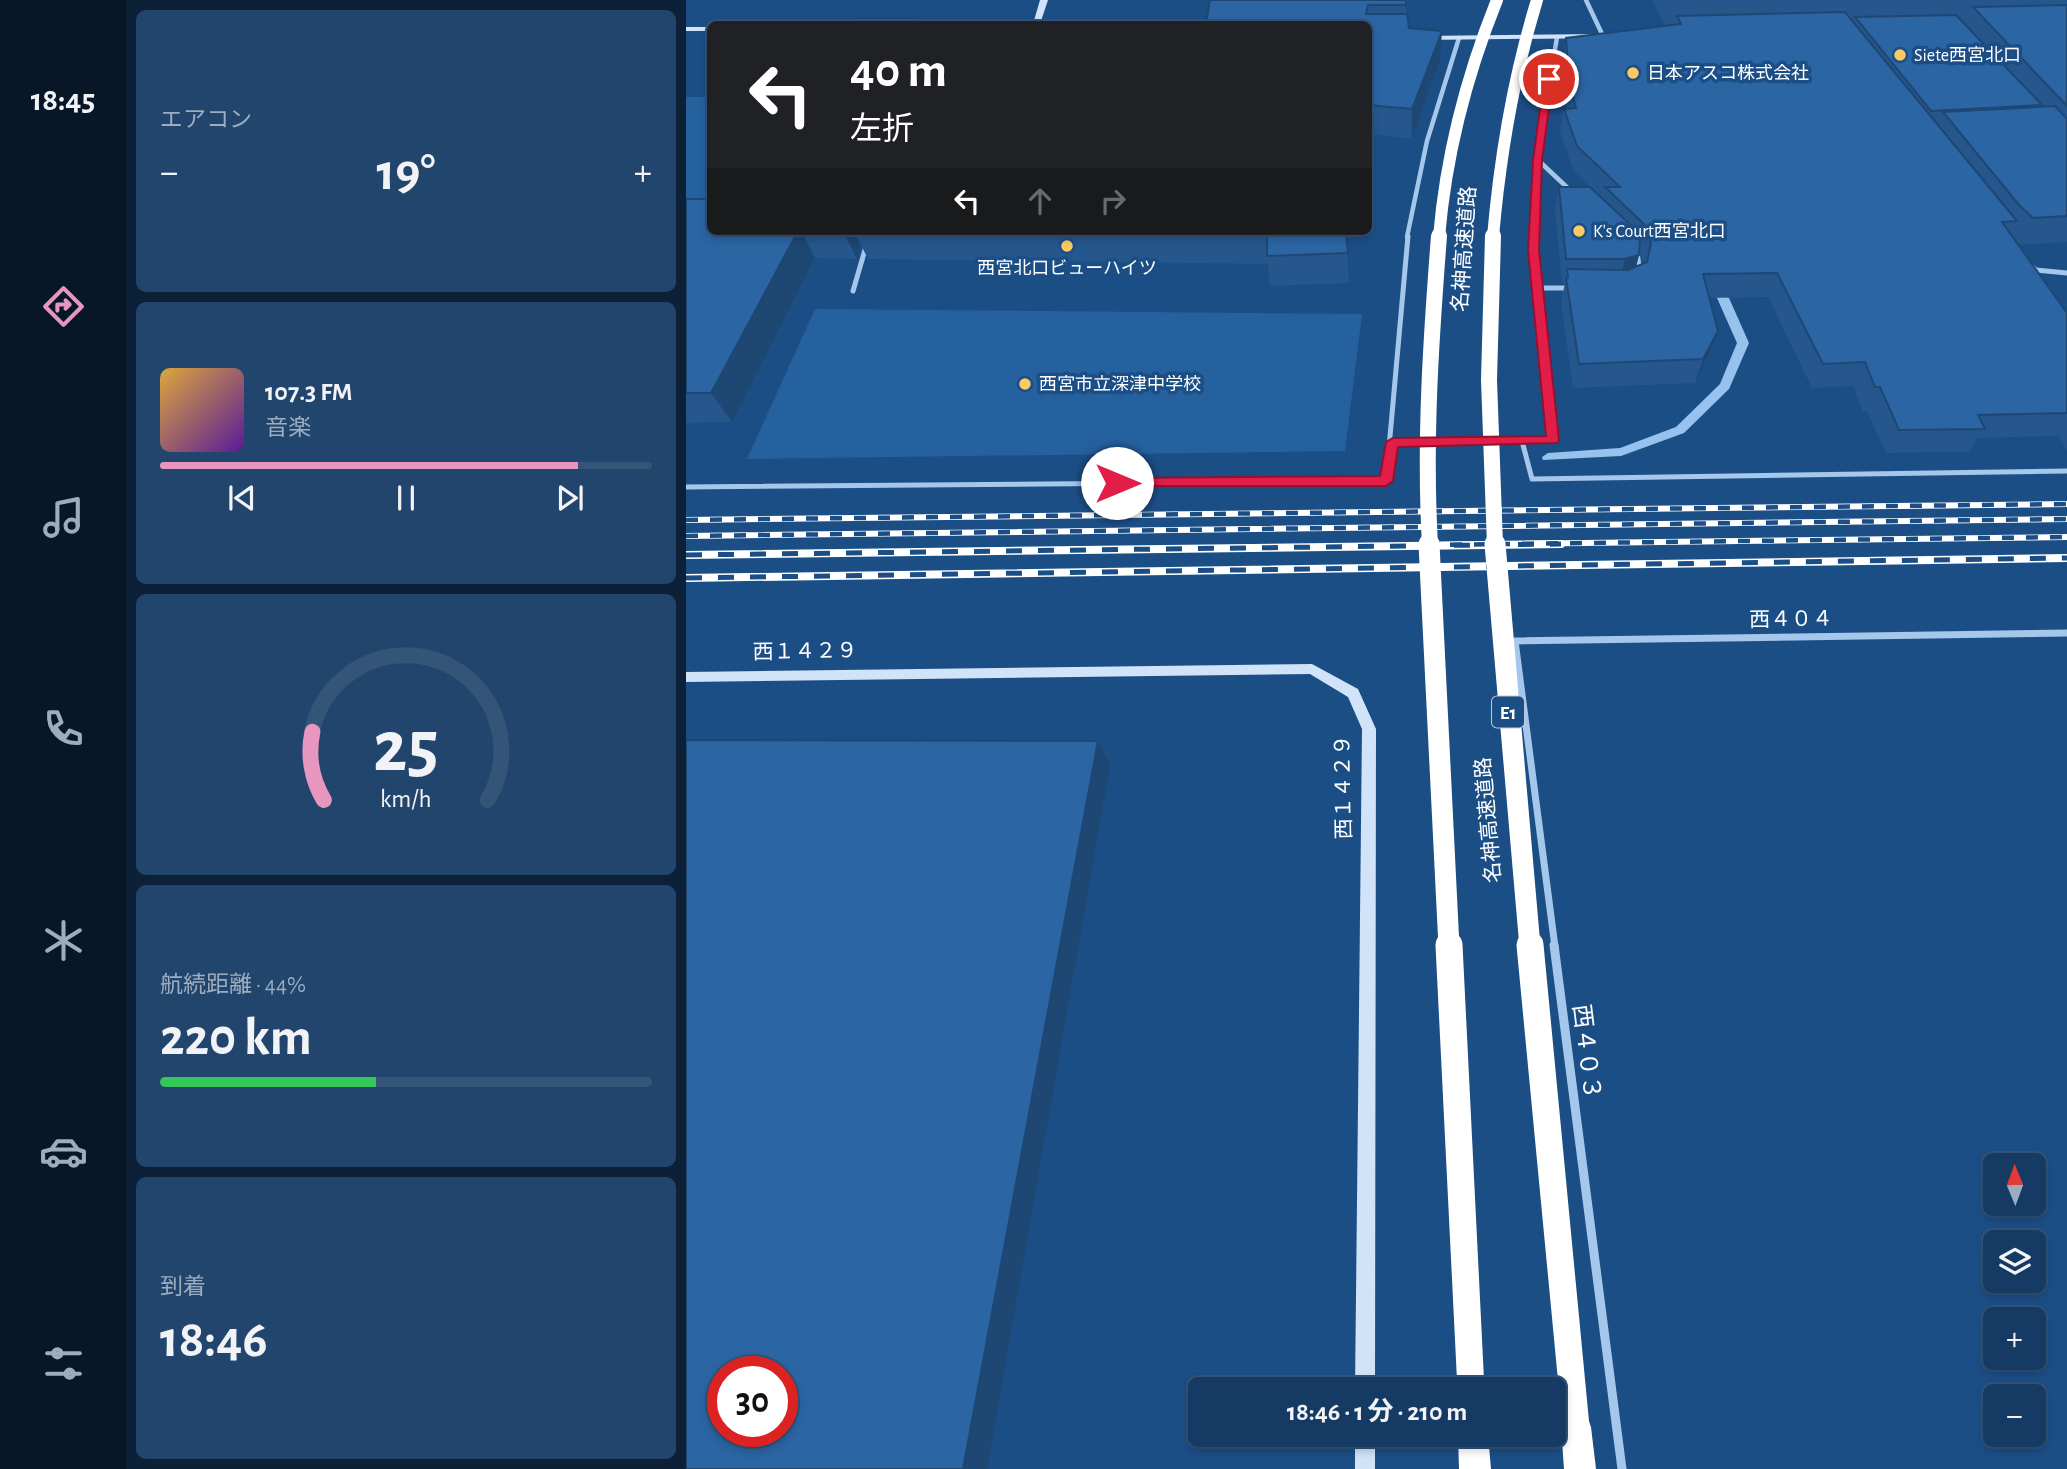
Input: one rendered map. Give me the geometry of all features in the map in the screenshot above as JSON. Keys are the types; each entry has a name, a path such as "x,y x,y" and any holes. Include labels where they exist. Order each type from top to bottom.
{"highway":[{"name":"名神高速道路","path":"1470,1377 1427,493 1431,341 1440,227 1458,115 1472,63 1497,0"},
{"name":"名神高速道路","path":"1537,0 1522,45 1507,114 1492,235 1488,407 1501,636 1580,1469"},
{"path":"1474,1447 1475,1469"}],"street":[{"path":"1036,21 1044,0"},
{"path":"1586,0 1603,36"},
{"path":"686,29 707,29"},
{"path":"1407,38 1617,36"},
{"path":"1393,442 1552,440 1533,250 1538,160 1545,100 1558,37"},
{"path":"686,487 1386,481 1393,442 1406,246 1425,144 1459,38"},
{"path":"1538,160 1577,197"},
{"path":"853,291 869,235"},
{"path":"1627,243 1637,252 1642,269 1637,283"},
{"path":"2026,261 2036,270 2067,273"},
{"path":"1536,288 1578,288"},
{"path":"1522,441 1532,479 2067,471"},
{"name":"西４０４","path":"1515,641 2067,633"},
{"name":"西４０３","path":"1515,641 1622,1469"},
{"name":"西１４２９","path":"686,677 1312,669 1353,693 1369,729 1365,1377"},
{"path":"1365,1447 1365,1469"}],"shaded area":[{"path":"686,97 707,97 707,218 686,218"},
{"name":"西宮市立深津中学校","path":"815,309 1362,314 1345,451 747,459"}],"building":[{"path":"1210,0 1406,0 1406,5 1368,5 1366,14 1407,14 1409,28 1442,31 1412,109 1372,105 1372,21 1206,21"},
{"path":"2067,5 2067,106 1973,7"},
{"path":"1845,12 2017,221 2002,222 2067,313 2067,413 1978,415 1985,429 1899,430 1880,387 1875,387 1865,362 1823,364 1777,273 1703,274 1718,331 1703,359 1579,364 1566,278 1567,269 1628,270 1647,262 1651,243 1644,224 1605,187 1620,187 1577,146 1564,109 1576,108 1569,81 1566,38 1681,24 1677,16"},
{"path":"1956,15 2042,105 1931,111 1855,17"},
{"path":"857,18 913,18 912,21 855,21"},
{"path":"2055,106 2067,119 2067,216 2033,218 2019,205 1943,112"},
{"path":"1559,187 1590,187 1636,230 1640,239 1639,255 1625,259 1566,259"},
{"path":"686,199 707,199 707,235 796,235 711,393 686,393"},
{"path":"1267,235 1346,235 1348,253 1267,256"},
{"path":"686,740 1098,741 963,1469 686,1469"}],"waterway":[{"path":"1548,457 1621,452 1680,430 1725,386 1743,343 1715,280"}],"railway":[{"path":"686,520 2067,504"},
{"path":"686,536 2067,519"},
{"path":"1426,545 2067,537"},
{"path":"686,555 1561,544"},
{"path":"686,578 2067,558"}],"place":[{"name":"Siete西宮北口","path":"1900,55"},
{"name":"日本アスコ株式会社","path":"1633,73"},
{"name":"K's Court西宮北口","path":"1579,231"},
{"name":"西宮北口ビューハイツ","path":"1067,246"},
{"name":"西宮市立深津中学校","path":"1025,384"}],"route":[{"path":"1117,483 1386,481 1393,442 1552,440 1533,250 1538,160 1549,79"}]}
